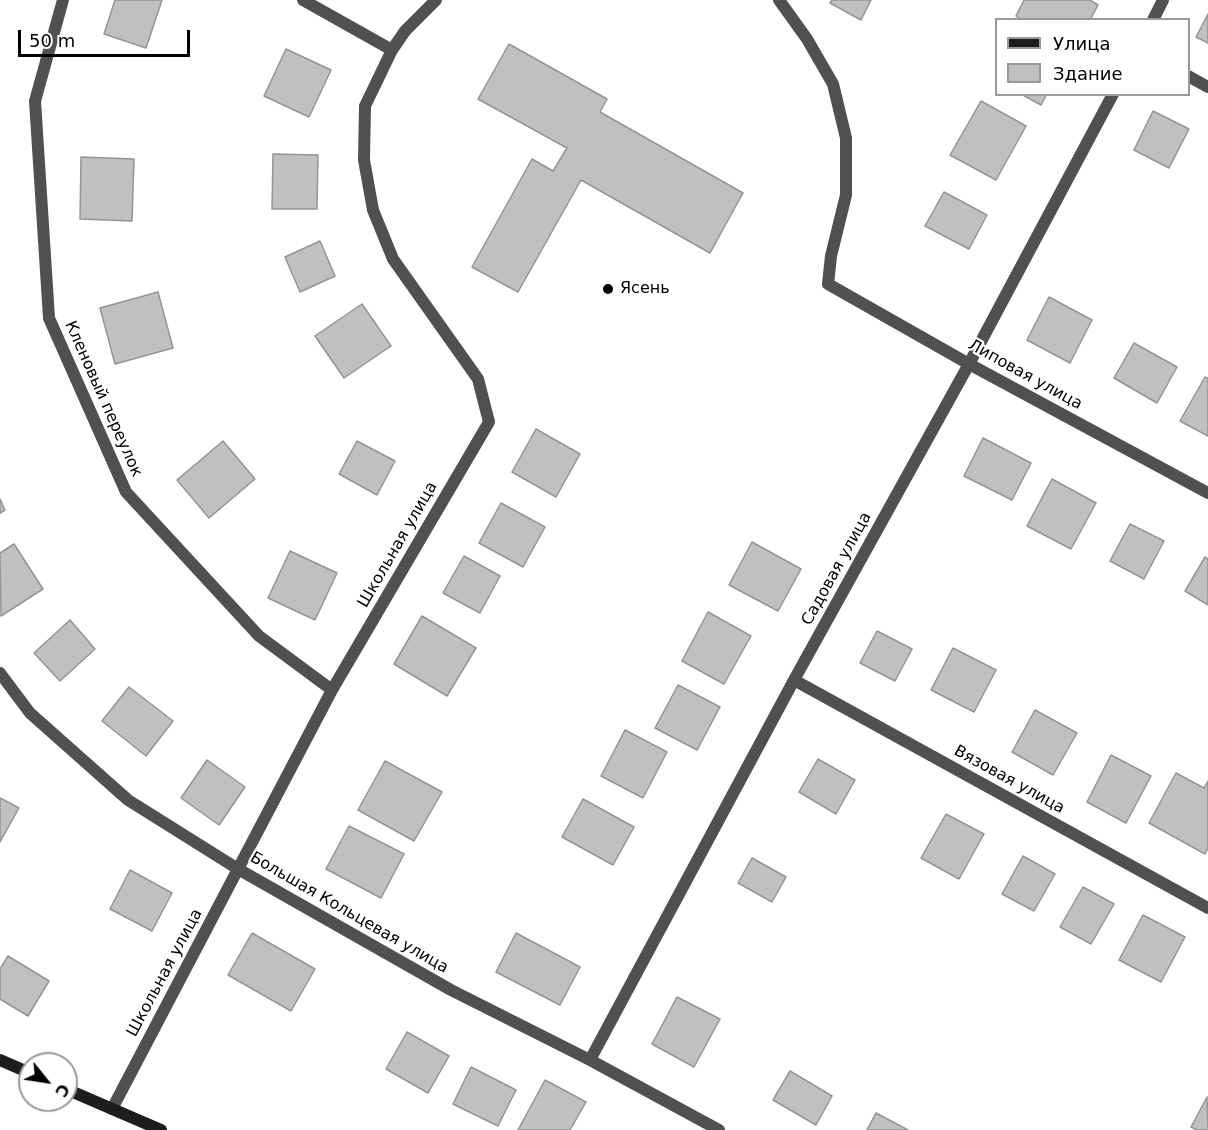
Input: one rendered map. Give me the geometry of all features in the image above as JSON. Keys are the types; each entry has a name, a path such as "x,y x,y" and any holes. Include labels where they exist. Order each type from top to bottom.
{"street":[{"name":"Кленовый переулок","path":"63,0 35,101 49,318 126,492 259,636 332,690"},
{"path":"303,0 392,50"},
{"name":"Школьная улица","path":"112,1109 332,690 489,422 478,379 393,259 373,210 364,160 365,106 392,50 405,31 436,0"},
{"name":"Липовая улица","path":"779,0 807,39 833,84 846,138 846,195 831,256 828,284 969,364 1208,493"},
{"path":"1154,18 1163,0"},
{"path":"1190,77 1208,87"},
{"name":"Садовая улица","path":"590,1060 794,680 969,364 1112,96"},
{"name":"Большая Кольцевая улица","path":"0,673 30,712 128,800 238,869 451,990 590,1060 718,1130"},
{"name":"Вязовая улица","path":"794,680 1208,908"},
{"path":"0,1060 18,1068"},
{"path":"78,1094 161,1130"}],"building":[{"path":"115,0 162,0 146,48 104,34"},
{"path":"832,0 871,0 861,20 830,3"},
{"path":"1024,0 1090,0 1098,5 1091,18 1019,18 1016,16"},
{"path":"1208,14 1208,43 1196,37"},
{"path":"509,44 607,99 600,112 743,193 710,253 581,180 518,292 472,267 532,159 553,171 567,148 478,99"},
{"path":"286,49 331,70 309,117 264,96"},
{"path":"1025,96 1046,96 1041,105"},
{"path":"981,101 1026,126 996,180 950,155"},
{"path":"1153,111 1189,129 1169,168 1134,150"},
{"path":"273,154 318,155 317,209 272,209"},
{"path":"81,157 134,159 132,221 80,219"},
{"path":"944,192 987,215 969,249 925,226"},
{"path":"320,241 335,276 300,292 285,257"},
{"path":"158,292 173,348 115,364 100,308"},
{"path":"1049,297 1092,320 1070,363 1027,340"},
{"path":"362,304 391,346 344,378 315,336"},
{"path":"1134,343 1177,367 1157,403 1114,378"},
{"path":"1205,377 1208,378 1208,436 1180,421"},
{"path":"536,429 580,454 556,497 512,472"},
{"path":"983,438 1031,463 1012,500 964,476"},
{"path":"223,441 255,479 209,518 177,480"},
{"path":"357,441 395,461 377,495 339,474"},
{"path":"1052,479 1096,503 1071,549 1027,526"},
{"path":"0,499 5,510 0,513"},
{"path":"501,503 545,527 523,567 479,543"},
{"path":"1130,524 1164,541 1144,579 1110,561"},
{"path":"752,542 801,569 778,611 729,585"},
{"path":"14,544 43,589 1,616 0,553"},
{"path":"290,551 337,573 315,620 268,598"},
{"path":"464,556 500,576 480,613 443,593"},
{"path":"1205,557 1208,559 1208,605 1185,591"},
{"path":"708,612 751,636 724,684 682,661"},
{"path":"422,616 476,648 447,696 394,664"},
{"path":"70,620 95,649 60,681 34,653"},
{"path":"877,631 912,649 895,681 860,663"},
{"path":"953,648 996,670 974,712 931,690"},
{"path":"678,685 720,707 697,750 655,728"},
{"path":"129,687 173,721 146,756 102,721"},
{"path":"1035,710 1077,733 1053,775 1012,752"},
{"path":"625,730 667,752 643,798 601,776"},
{"path":"1111,755 1151,776 1126,823 1087,802"},
{"path":"818,759 855,780 836,814 799,792"},
{"path":"207,760 245,787 219,825 181,798"},
{"path":"385,761 442,792 414,841 358,810"},
{"path":"1176,773 1204,788 1208,781 1208,848 1205,854 1149,823"},
{"path":"0,798 19,808 0,842"},
{"path":"583,799 634,827 613,865 562,837"},
{"path":"946,814 984,834 959,879 921,858"},
{"path":"349,826 404,854 381,898 326,869"},
{"path":"1023,856 1055,874 1034,911 1002,894"},
{"path":"752,858 786,877 772,902 738,883"},
{"path":"130,870 172,893 152,931 110,909"},
{"path":"1083,887 1114,904 1091,944 1060,927"},
{"path":"1143,915 1185,937 1161,982 1119,960"},
{"path":"252,933 315,969 291,1011 228,975"},
{"path":"516,933 580,967 560,1005 496,972"},
{"path":"8,956 49,981 28,1016 0,999 0,969"},
{"path":"677,997 720,1019 694,1067 652,1044"},
{"path":"407,1032 449,1056 428,1093 386,1069"},
{"path":"471,1067 516,1090 498,1126 453,1104"},
{"path":"790,1071 832,1096 816,1125 773,1100"},
{"path":"545,1080 586,1102 570,1130 518,1130"},
{"path":"1207,1097 1208,1130 1197,1130 1191,1127"},
{"path":"876,1113 908,1130 867,1130"}],"place":[{"name":"Ясень","path":"608,289"}]}
